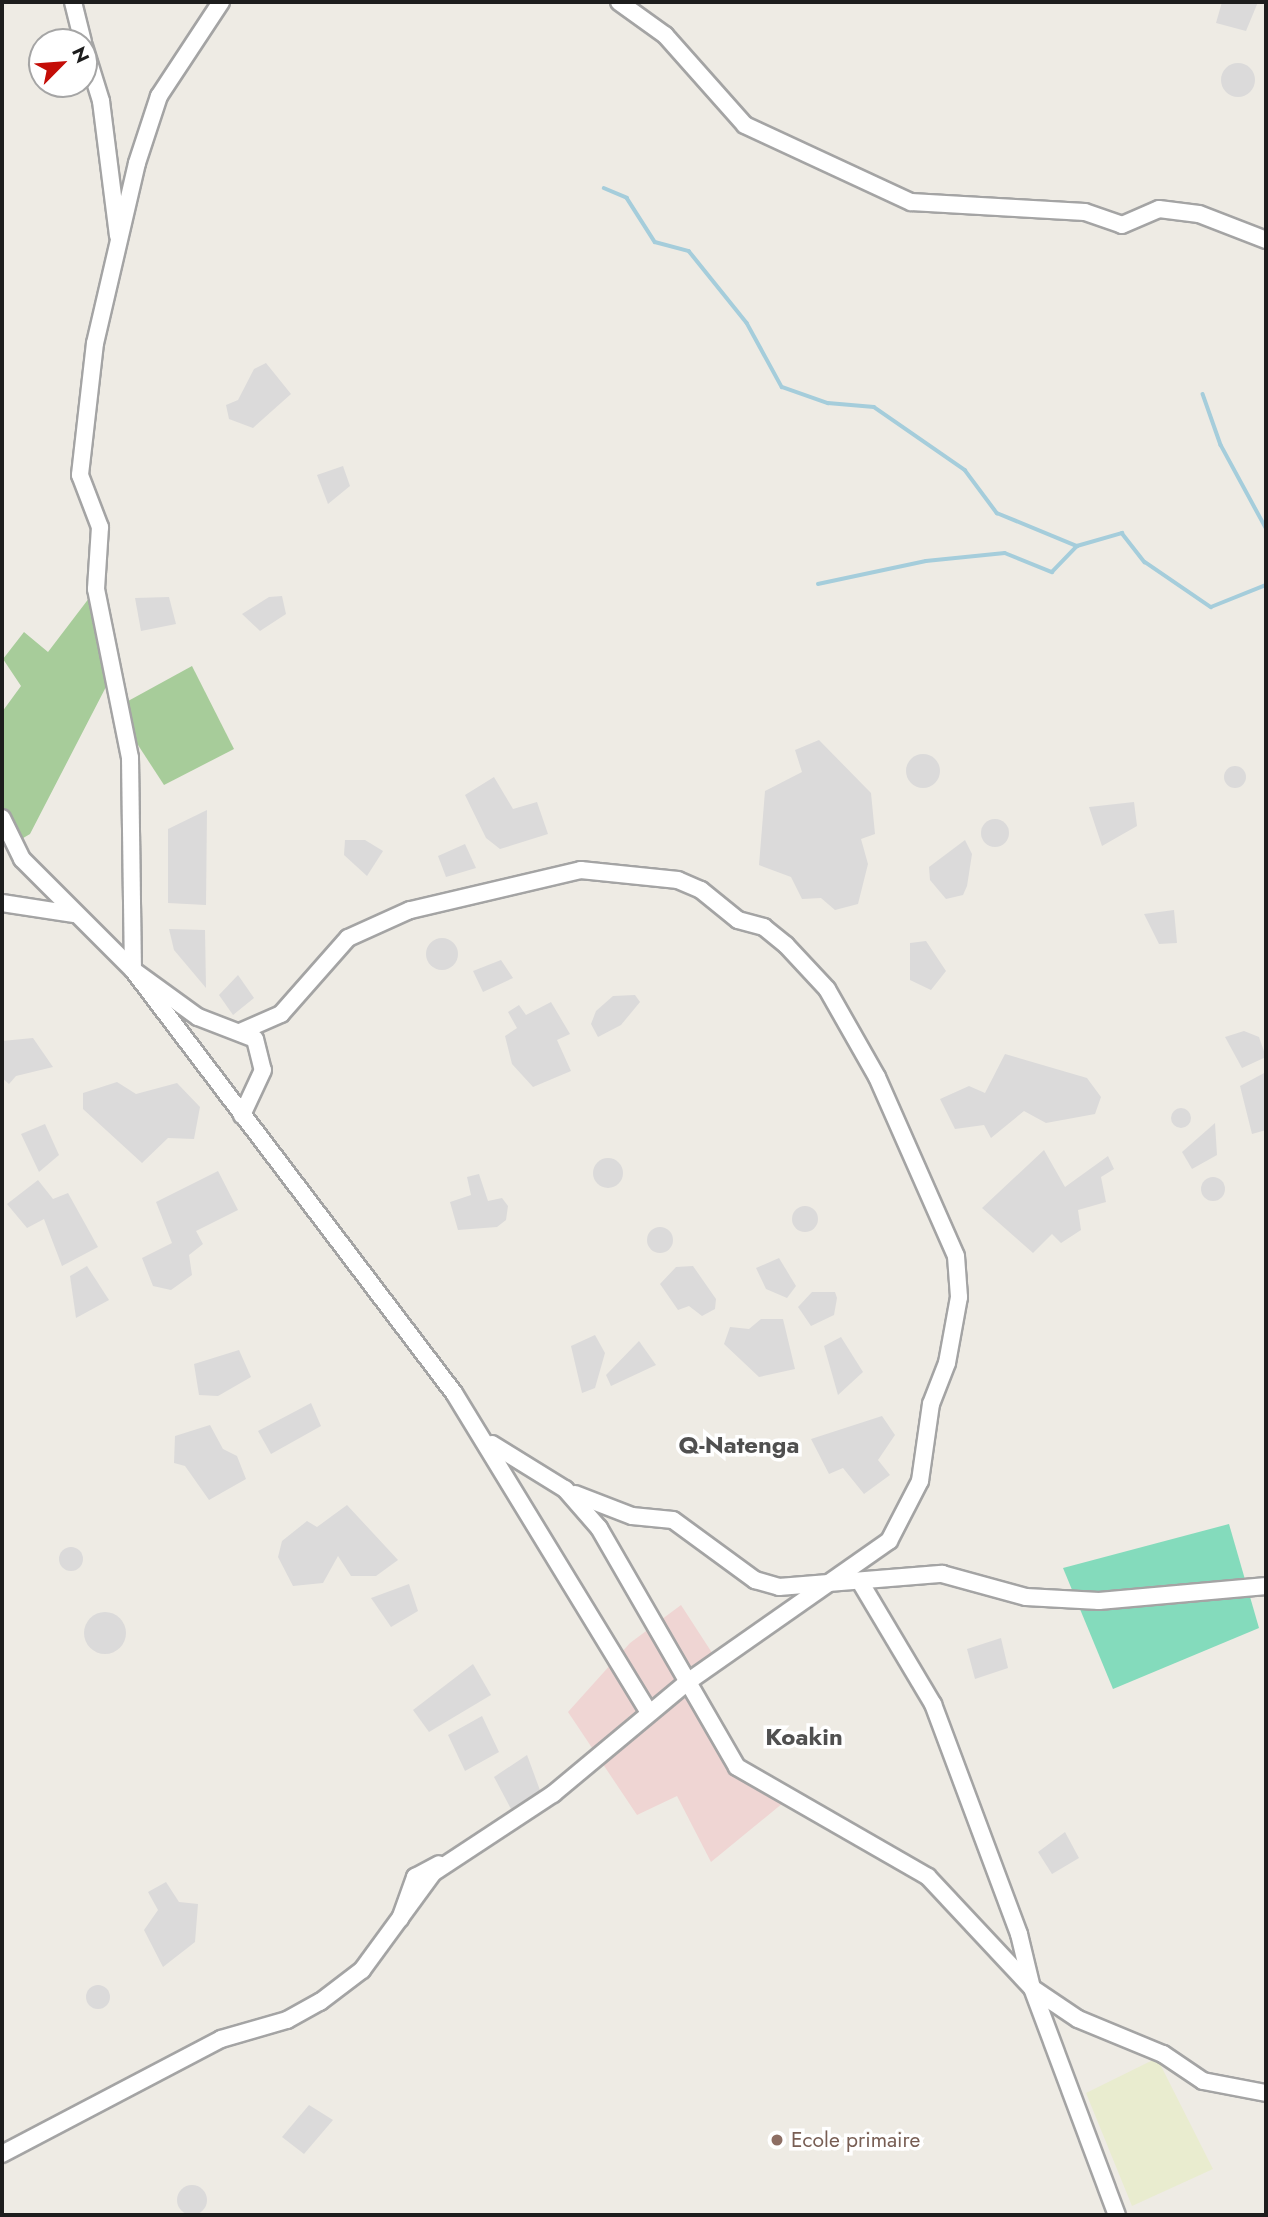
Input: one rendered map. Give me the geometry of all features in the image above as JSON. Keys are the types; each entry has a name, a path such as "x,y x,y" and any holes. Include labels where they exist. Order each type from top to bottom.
{"street":[{"path":"73,2 79,28"},
{"path":"221,2 159,96 95,343 80,475 100,527 96,589 130,758 133,970 490,1443 649,1712"},
{"path":"619,2 665,35 745,125 911,202 1085,212 1122,225 1159,209 1199,214 1266,240"},
{"path":"98,92 120,248"},
{"path":"2,818 22,859 74,914 133,970 198,1017 242,1031 255,1039 263,1070 242,1115"},
{"path":"2,2154 221,2039 287,2020 320,2002 362,1970 397,1928 433,1873 458,1853 553,1794 686,1683 889,1541 909,1510 950,1350 959,1297 957,1256 877,1076 827,989 786,945 678,880 581,870 410,910 348,938 281,1014 242,1031"},
{"path":"2,903 74,914"},
{"path":"490,1443 565,1489 632,1516 673,1520 755,1580 779,1587 863,1585 942,1574 1026,1597 1099,1601 1266,1586"},
{"path":"565,1489 599,1528 686,1683 737,1767 928,1877 1032,1988 1078,2019 1163,2054 1203,2081 1266,2093"},
{"path":"863,1585 933,1704 1019,1934 1032,1988 1117,2215"}],"shaded area":[{"path":"1222,2 1258,2 1246,31 1216,23"},
{"path":"1238,63 1250,68 1255,80 1250,92 1238,97 1226,92 1221,80 1226,68"},
{"path":"266,363 291,394 253,428 229,419 226,405 238,400 254,369"},
{"path":"343,466 350,486 328,504 317,475"},
{"path":"282,596 286,614 260,631 242,614 269,597"},
{"path":"169,597 176,624 141,631 135,598"},
{"path":"819,740 871,793 875,834 861,839 868,864 858,904 835,910 821,898 802,899 791,877 759,865 765,791 802,772 795,750"},
{"path":"923,754 935,759 940,771 935,783 923,788 911,783 906,771 911,759"},
{"path":"1235,766 1243,769 1246,777 1243,785 1235,788 1227,785 1224,777 1227,769"},
{"path":"494,777 513,809 537,802 548,834 500,849 486,838 465,795"},
{"path":"1134,802 1137,826 1102,846 1089,807"},
{"path":"207,810 206,905 168,903 168,829"},
{"path":"995,819 1005,823 1009,833 1005,843 995,847 985,843 981,833 985,823"},
{"path":"345,840 365,840 383,851 367,876 344,855"},
{"path":"965,840 972,854 967,886 963,895 946,899 930,880 929,867"},
{"path":"465,844 476,868 446,877 438,856"},
{"path":"1174,910 1177,943 1159,944 1144,914"},
{"path":"169,929 205,930 206,988 174,950"},
{"path":"442,938 453,943 458,954 453,965 442,970 431,965 426,954 431,943"},
{"path":"926,941 946,971 931,990 910,980 910,943"},
{"path":"501,960 513,978 483,992 473,971"},
{"path":"238,975 254,998 233,1015 219,995"},
{"path":"635,995 640,1002 621,1025 598,1037 591,1024 596,1011 613,996"},
{"path":"551,1002 570,1034 557,1040 571,1071 533,1087 512,1064 505,1036 517,1028 508,1012 519,1005 526,1015"},
{"path":"1244,1031 1259,1037 1266,1057 1242,1068 1225,1037"},
{"path":"33,1038 53,1067 16,1076 9,1084 2,1078 2,1041"},
{"path":"1005,1054 1087,1078 1101,1097 1095,1114 1046,1123 1024,1111 991,1138 984,1125 955,1129 940,1099 969,1086 985,1093"},
{"path":"1266,1072 1266,1130 1252,1134 1240,1086"},
{"path":"117,1082 136,1094 177,1083 200,1107 194,1139 168,1138 142,1163 83,1109 83,1093"},
{"path":"1181,1108 1188,1111 1191,1118 1188,1125 1181,1128 1174,1125 1171,1118 1174,1111"},
{"path":"1215,1123 1217,1155 1192,1169 1182,1152"},
{"path":"45,1124 59,1155 39,1172 21,1134"},
{"path":"1044,1150 1065,1187 1108,1156 1114,1169 1101,1177 1106,1202 1078,1210 1081,1230 1061,1243 1052,1234 1033,1253 982,1208"},
{"path":"608,1158 614,1159 622,1167 622,1179 614,1187 608,1188 602,1187 594,1179 593,1173 594,1167 602,1159"},
{"path":"218,1171 238,1210 196,1231 203,1244 189,1255 192,1275 171,1290 153,1286 142,1258 172,1243 156,1202"},
{"path":"479,1174 488,1201 502,1198 508,1206 506,1220 497,1227 458,1230 450,1202 471,1195 467,1177"},
{"path":"1213,1177 1222,1180 1225,1189 1222,1198 1213,1201 1204,1198 1201,1189 1204,1180"},
{"path":"38,1180 53,1199 68,1193 98,1247 62,1266 44,1219 27,1228 7,1204"},
{"path":"805,1206 814,1210 818,1219 814,1228 805,1232 796,1228 792,1219 796,1210"},
{"path":"660,1227 669,1231 673,1240 669,1249 660,1253 651,1249 647,1240 651,1231"},
{"path":"779,1258 796,1286 787,1298 766,1289 756,1268"},
{"path":"87,1266 109,1300 76,1318 70,1276"},
{"path":"693,1266 716,1299 715,1309 702,1316 689,1306 678,1310 660,1284 676,1267"},
{"path":"812,1292 835,1292 837,1298 834,1315 811,1326 798,1307"},
{"path":"761,1319 783,1319 795,1369 759,1377 724,1344 730,1327 749,1329"},
{"path":"595,1335 605,1353 595,1388 582,1393 571,1346"},
{"path":"841,1337 863,1372 838,1395 824,1346"},
{"path":"639,1341 656,1365 611,1386 606,1375"},
{"path":"239,1350 251,1377 218,1396 199,1395 194,1364"},
{"path":"311,1403 321,1426 271,1454 258,1431"},
{"path":"882,1416 895,1435 878,1460 890,1475 864,1494 843,1468 829,1474 811,1439"},
{"path":"210,1425 223,1449 237,1456 246,1479 209,1500 185,1466 174,1463 175,1436"},
{"path":"347,1505 398,1560 376,1576 351,1576 338,1556 323,1583 293,1586 278,1557 282,1541 307,1521 317,1527"},
{"path":"66,1547 76,1547 83,1554 83,1564 76,1571 66,1571 59,1564 59,1554"},
{"path":"409,1584 418,1611 391,1627 371,1598"},
{"path":"681,1605 718,1662 686,1683 728,1758 789,1798 711,1862 677,1796 637,1815 568,1712 630,1643"},
{"path":"105,1612 120,1618 126,1633 120,1648 105,1654 90,1648 84,1633 90,1618"},
{"path":"1001,1638 1008,1668 975,1679 967,1649"},
{"path":"473,1664 491,1695 429,1732 413,1710"},
{"path":"482,1716 499,1752 465,1771 448,1735"},
{"path":"527,1755 541,1793 511,1809 494,1777"},
{"path":"1065,1832 1079,1858 1052,1874 1038,1852"},
{"path":"166,1882 179,1902 198,1904 195,1942 163,1967 144,1930 158,1910 148,1892"},
{"path":"98,1985 109,1992 110,1997 103,2008 98,2009 87,2002 86,1997 93,1986"},
{"path":"309,2105 333,2120 304,2154 282,2137"},
{"path":"192,2185 198,2186 206,2194 206,2206 198,2214 192,2215 186,2214 178,2206 177,2200 178,2194 186,2186"}],"green space":[{"path":"96,589 108,683 30,834 13,844 2,818 2,712 21,686 3,659 24,632 48,652"},
{"path":"192,666 234,749 164,785 123,722 119,706"},
{"path":"1229,1524 1259,1628 1113,1689 1063,1568"},
{"path":"1157,2058 1213,2169 1132,2206 1086,2093"}],"waterway":[{"path":"604,188 627,198 655,242 689,251 747,323 782,387 828,403 874,407 965,470 997,513 1077,546 1122,533 1145,562 1211,607 1266,585"},
{"path":"1203,394 1221,445 1266,528"},
{"path":"818,584 926,561 1005,553 1052,572 1077,546"}],"place":[{"name":"Ecole primaire","path":"777,2140"}],"district":[{"name":"Q-Natenga","path":"739,1445"},
{"name":"Koakin","path":"804,1737"}]}
